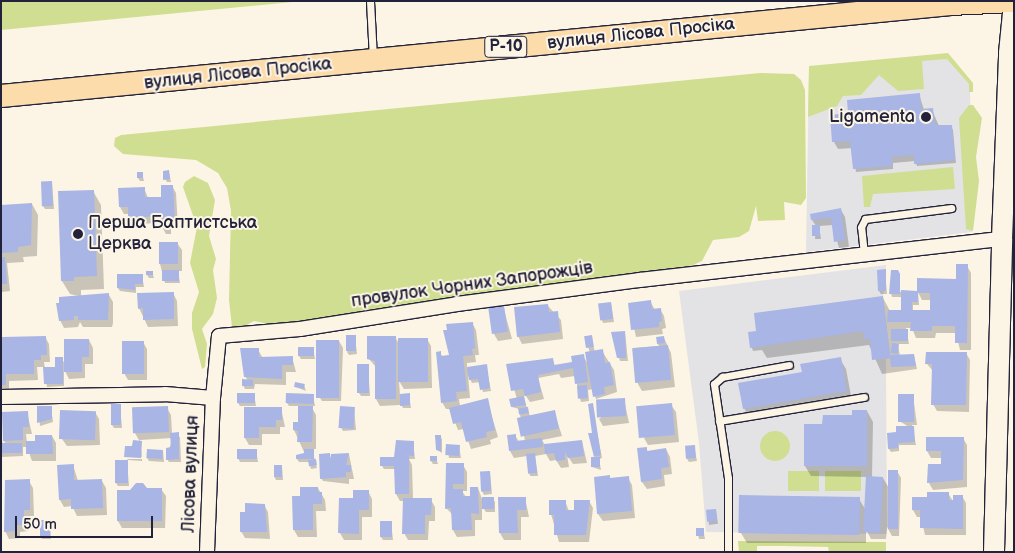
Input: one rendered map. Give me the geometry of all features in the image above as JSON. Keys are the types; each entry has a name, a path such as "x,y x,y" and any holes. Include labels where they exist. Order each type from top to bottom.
{"main road":[{"name":"вулиця Лісова Просіка","path":"1,96 950,4 1012,2"},
{"path":"994,552 1002,238 1012,2"}],"street":[{"name":"провулок Чорних Запорожців","path":"213,398 220,336 300,329 456,304 1002,238"},
{"path":"1,396 165,394 213,398"},
{"name":"Лісова вулиця","path":"207,552 213,398"}],"lane":[{"path":"370,1 373,60"},
{"path":"864,254 861,228 865,219 950,208"},
{"path":"728,552 728,478 714,387 718,378 789,365"},
{"path":"720,421 864,397"}],"shaded area":[{"path":"947,57 970,84 972,232 806,252 809,70"},
{"path":"886,265 883,297 890,354 890,358 886,359 887,534 706,532 699,443 679,291"}],"green space":[{"path":"1,1 303,1 1,30"},
{"path":"948,53 973,83 973,92 969,92 969,84 947,59 922,61 924,89 898,91 879,75 861,95 843,96 837,106 808,117 809,66"},
{"path":"760,73 794,74 801,80 805,90 806,198 801,205 784,202 785,220 758,221 756,206 749,231 739,237 713,240 702,261 688,267 297,324 273,325 254,321 243,327 232,327 229,300 231,211 227,188 218,173 196,160 123,154 114,146 115,138 121,135"},
{"path":"969,105 973,105 982,118 976,157 979,181 973,231 966,229 959,118"},
{"path":"953,167 955,189 873,194 870,207 864,207 862,176"},
{"path":"194,176 208,183 215,200 209,236 216,259 213,270 217,298 213,314 202,329 207,344 205,367 202,369 192,329 192,313 199,292 190,263 197,227 183,187 185,182"},
{"path":"775,431 786,435 790,446 786,457 775,461 764,457 760,446 764,435"},
{"path":"788,471 819,471 819,491 788,491"},
{"path":"825,471 861,471 861,491 825,491"},
{"path":"738,541 886,542 886,552 829,552 828,547 757,546 757,552 739,552"}],"building":[{"path":"920,93 921,109 933,108 935,125 952,125 955,160 914,164 914,155 892,157 892,166 853,169 850,141 832,142 830,115 848,113 847,100"},
{"path":"169,170 170,179 163,180 163,171"},
{"path":"137,172 143,172 143,178 137,178"},
{"path":"41,181 52,181 53,206 42,206"},
{"path":"161,185 173,185 175,222 167,222 168,227 160,228 157,216 128,218 128,207 119,207 118,188 145,187 145,197 161,197"},
{"name":"Перша Баптистська Церква","path":"94,190 97,276 74,277 74,281 61,281 58,191"},
{"path":"32,203 31,245 18,247 18,252 1,253 1,205"},
{"path":"841,208 845,240 834,242 831,218 811,220 810,214"},
{"path":"812,225 820,225 820,236 812,236"},
{"path":"159,242 178,242 178,264 159,264"},
{"path":"5,257 7,284 1,284 1,258"},
{"path":"956,264 968,264 967,343 955,343 955,326 932,326 932,331 910,331 911,322 887,322 888,310 901,310 901,290 917,291 917,278 956,279","holes":["918,293 930,293 930,310 912,310 912,302 918,302"]},
{"path":"886,269 886,291 878,291 877,270"},
{"path":"162,270 179,270 179,281 162,281"},
{"path":"891,270 898,270 900,274 900,294 889,294"},
{"path":"146,271 153,271 153,275 146,275"},
{"path":"117,274 143,274 143,284 135,284 135,290 117,288"},
{"path":"174,292 174,319 143,320 143,308 138,309 137,293"},
{"path":"109,293 108,320 78,320 78,316 74,316 74,320 59,321 56,303 59,303 59,297"},
{"path":"883,296 890,355 914,354 916,366 891,367 890,358 872,360 870,339 864,339 863,331 750,348 748,332 756,331 754,313"},
{"path":"651,300 652,309 661,308 662,321 659,322 659,327 631,330 628,303"},
{"path":"611,302 613,319 600,320 598,304"},
{"path":"548,304 549,312 558,311 560,332 517,337 514,307"},
{"path":"504,305 508,332 492,334 488,307"},
{"path":"473,322 475,348 472,349 473,355 463,356 467,391 456,392 457,401 441,403 436,352 441,351 441,356 449,355 443,330 447,330 446,324"},
{"path":"891,329 908,329 908,341 891,341"},
{"path":"625,331 626,358 617,358 611,332"},
{"path":"346,335 356,335 356,351 346,351"},
{"path":"592,335 594,347 586,348 584,336"},
{"path":"46,336 47,355 41,355 41,360 34,360 34,374 6,374 6,385 1,385 2,337"},
{"path":"367,336 396,336 396,399 375,399 375,361 367,359"},
{"path":"664,336 665,343 657,344 656,337"},
{"path":"398,338 428,338 428,382 398,382"},
{"path":"64,339 89,339 89,357 82,357 82,372 64,372"},
{"path":"316,340 339,340 339,398 316,398"},
{"path":"122,341 144,341 144,374 122,374"},
{"path":"892,343 899,344 898,354 891,353"},
{"path":"668,345 671,380 635,383 632,348"},
{"path":"298,347 314,347 314,356 298,356"},
{"path":"240,348 259,348 259,357 293,356 293,365 282,365 282,379 244,377"},
{"path":"603,349 605,363 610,362 614,385 604,387 605,394 593,397 585,352"},
{"path":"926,352 967,352 966,405 931,405 932,364 925,364"},
{"path":"584,354 588,382 575,384 573,368 538,375 541,392 525,396 523,389 511,391 506,364 553,358 554,365 572,362 571,356"},
{"path":"55,357 63,357 63,384 44,384 43,367 55,367"},
{"path":"841,357 847,391 743,409 738,383 802,372 800,364"},
{"path":"357,364 369,364 369,393 357,393"},
{"path":"487,364 490,388 480,390 478,379 469,380 467,367"},
{"path":"242,379 253,380 253,386 242,386"},
{"path":"295,382 305,384 304,389 294,387"},
{"path":"587,385 588,398 578,399 577,386"},
{"path":"237,393 255,393 255,403 237,403"},
{"path":"286,393 314,394 314,404 286,403"},
{"path":"410,393 410,405 400,406 400,394"},
{"path":"898,394 914,394 914,422 898,422"},
{"path":"524,396 526,405 511,407 509,399"},
{"path":"488,398 495,430 486,432 487,437 466,442 461,422 453,424 449,408"},
{"path":"625,398 626,416 597,417 596,400"},
{"path":"593,403 601,455 594,457 588,433 592,433 588,404"},
{"path":"672,403 675,435 639,438 636,406"},
{"path":"111,404 121,404 121,425 111,425"},
{"path":"37,406 52,406 52,419 37,423"},
{"path":"168,406 169,432 133,433 132,407"},
{"path":"298,406 313,406 312,442 297,442 298,431 293,430 293,422 298,422"},
{"path":"340,406 355,407 353,429 338,428"},
{"path":"244,407 282,407 282,420 276,420 276,427 259,427 259,438 244,438"},
{"path":"528,407 529,413 519,414 518,409"},
{"path":"60,410 96,411 95,440 59,439"},
{"path":"555,410 559,429 521,437 517,418"},
{"path":"852,410 867,410 867,466 804,466 804,424 822,424 823,415 852,415"},
{"path":"28,411 29,427 23,427 23,440 3,441 2,412"},
{"path":"896,426 914,426 915,442 898,443 898,448 888,449 887,433 896,432"},
{"path":"179,432 179,459 166,460 166,448 171,447 170,433"},
{"path":"516,434 516,441 542,438 543,447 509,451 507,435"},
{"path":"35,435 52,435 53,454 26,454 26,441 35,441"},
{"path":"435,435 441,435 441,451 436,450"},
{"path":"926,437 964,437 963,480 927,483 928,464 941,464 941,451 926,451"},
{"path":"133,440 142,441 141,458 124,457 125,446 132,446"},
{"path":"396,440 414,441 414,456 402,455 409,456 409,494 395,494 394,466 380,466 380,457 394,457"},
{"path":"582,440 584,456 568,458 565,452 565,460 556,461 554,453 545,454 544,444"},
{"path":"1,443 22,443 22,453 1,453"},
{"path":"446,444 460,445 459,456 445,455"},
{"path":"695,445 696,458 686,459 685,446"},
{"path":"647,447 647,451 666,448 669,467 661,468 662,479 641,482 637,448"},
{"path":"147,449 163,450 162,459 146,458"},
{"path":"237,449 257,449 257,459 237,459"},
{"path":"304,449 314,449 314,459 296,459 296,455 304,453"},
{"path":"330,453 330,460 331,454 349,453 346,465 351,465 351,472 346,472 346,477 320,479 319,454"},
{"path":"535,453 537,473 528,474 526,454"},
{"path":"430,456 437,456 437,461 430,461"},
{"path":"591,457 600,457 600,467 591,467"},
{"path":"316,459 317,465 309,466 308,460"},
{"path":"115,460 128,460 128,483 115,483"},
{"path":"446,463 464,463 464,484 453,484 453,489 463,489 463,496 470,496 470,487 478,487 479,514 471,513 472,530 452,530 451,508 445,509"},
{"path":"74,464 74,480 102,479 103,508 71,509 71,499 59,500 57,465"},
{"path":"274,465 282,465 282,477 274,477"},
{"path":"888,470 898,470 898,529 888,529"},
{"path":"490,471 491,491 481,491 480,472"},
{"path":"610,475 610,478 629,476 632,511 597,514 594,477"},
{"path":"866,476 883,477 880,533 863,532"},
{"path":"30,479 30,510 24,510 24,525 16,525 16,531 4,532 5,480"},
{"path":"136,483 143,483 147,488 162,488 162,521 117,521 117,490 130,490"},
{"path":"300,487 318,487 318,492 322,492 322,504 313,504 313,530 293,530 292,496 300,496"},
{"path":"353,490 369,490 369,510 359,510 359,534 338,533 339,498 353,498"},
{"path":"927,492 949,492 949,500 953,500 953,495 963,495 963,529 920,528 920,510 912,510 912,497 927,497"},
{"path":"739,495 860,497 859,535 738,533"},
{"path":"482,497 494,497 494,509 482,509"},
{"path":"498,497 526,497 526,510 517,510 518,533 499,533"},
{"path":"403,498 432,498 431,515 425,515 425,534 402,534"},
{"path":"549,500 566,500 566,510 574,510 574,500 590,500 586,535 554,535 554,515 549,515"},
{"path":"245,503 265,504 267,532 240,532 240,512 245,512"},
{"path":"716,509 717,521 707,522 706,510"},
{"path":"40,520 50,520 50,536 40,536"},
{"path":"380,521 392,521 392,537 380,537"},
{"path":"696,528 704,528 704,536 696,536"}],"place":[{"name":"Ligamenta","path":"926,117"},
{"name":"Перша Баптистська Церква","path":"78,234"}]}
